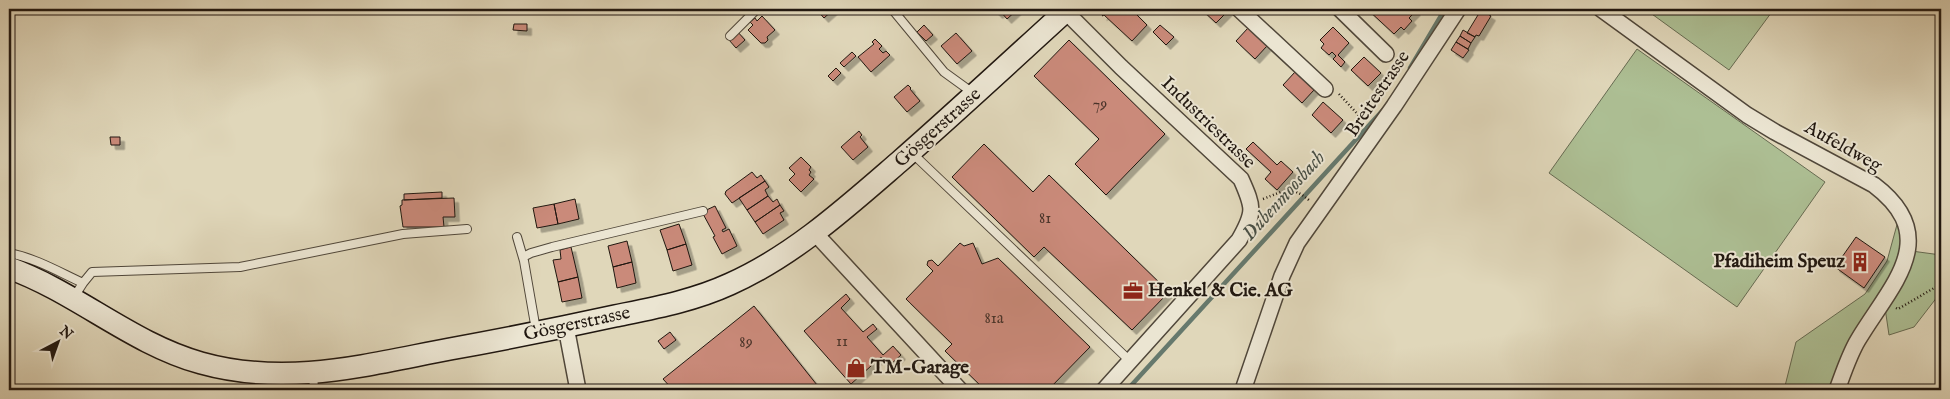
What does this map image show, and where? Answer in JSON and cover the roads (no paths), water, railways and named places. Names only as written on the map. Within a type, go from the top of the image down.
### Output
[{"type":"main road","name":"Gösgerstrasse","points":[[9,268],[78,291],[148,342],[177,355],[229,370],[314,382],[694,299],[760,270],[814,232],[867,190],[975,95],[1067,10]]},
{"type":"street","points":[[1239,9],[1325,89]]},
{"type":"street","points":[[1340,9],[1386,54]]},
{"type":"street","name":"Breitestrasse","points":[[1243,390],[1282,276],[1297,244],[1394,106],[1458,9]]},
{"type":"street","name":"Aufeldweg","points":[[1600,9],[1747,115],[1874,185],[1888,196],[1900,212],[1907,229],[1906,261],[1857,342],[1837,390]]},
{"type":"street","name":"Industriestrasse","points":[[1067,10],[1121,67],[1241,179],[1251,203],[1250,221],[1239,240],[1130,361]]},
{"type":"street","points":[[814,232],[960,390]]},
{"type":"street","points":[[566,327],[578,390]]},
{"type":"street","points":[[1104,390],[1130,361]]},
{"type":"lane","points":[[730,36],[757,9]]},
{"type":"lane","points":[[892,9],[944,72],[975,95]]},
{"type":"lane","points":[[910,152],[1130,361]]},
{"type":"lane","points":[[523,257],[552,247],[703,211]]},
{"type":"lane","points":[[9,253],[36,261],[78,291],[92,272],[240,267],[403,234],[467,229]]},
{"type":"lane","points":[[517,237],[523,257],[537,333]]},
{"type":"waterway","name":"Dubenmoosbach","points":[[1410,68],[1445,9]]},
{"type":"waterway","name":"Dubenmoosbach","points":[[1127,390],[1383,110]]},
{"type":"place","name":"Pfadiheim Speuz","points":[[1860,262]]},
{"type":"place","name":"Henkel & Cie. AG","points":[[1133,291]]},
{"type":"place","name":"TM-Garage","points":[[856,368]]}]
